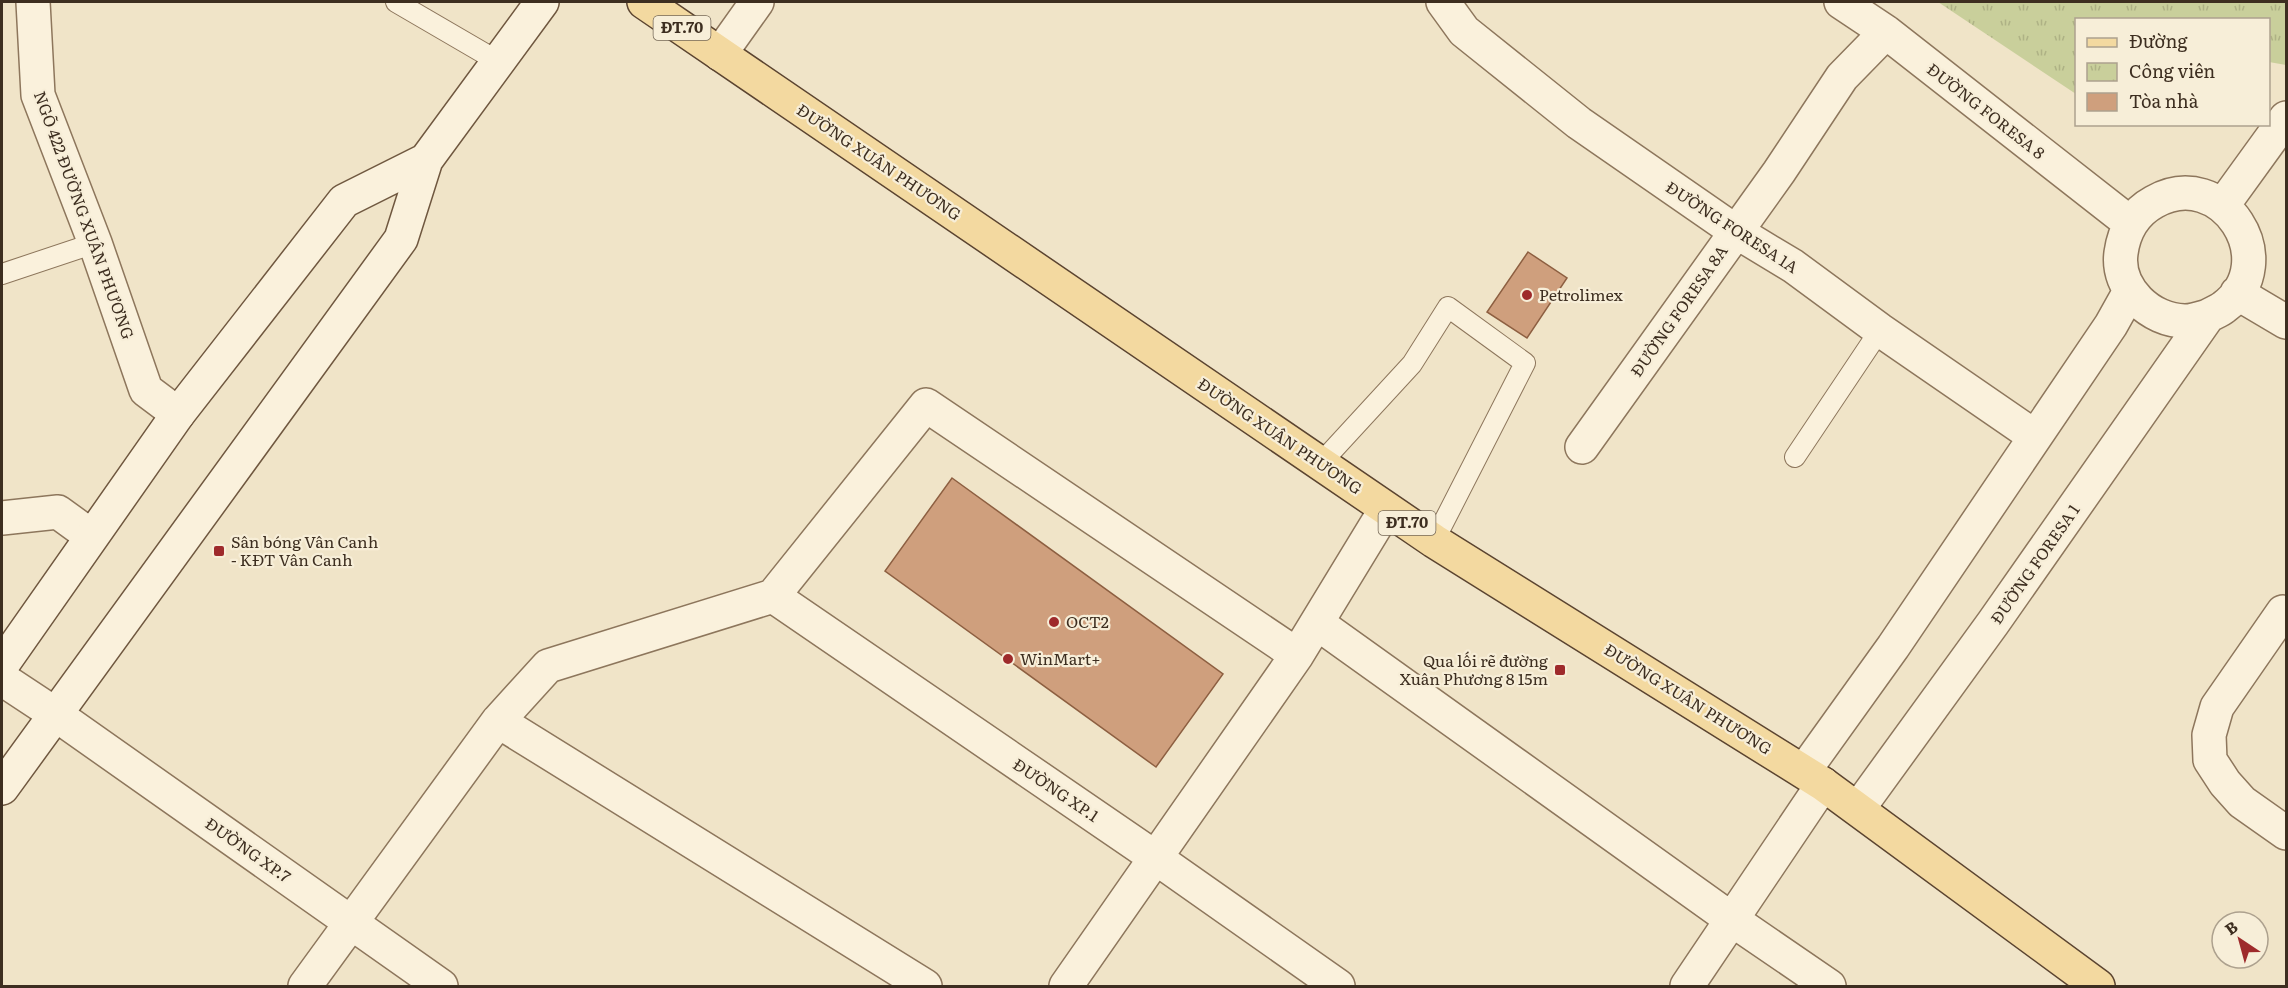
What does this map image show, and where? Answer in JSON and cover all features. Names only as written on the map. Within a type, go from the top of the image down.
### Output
[{"type":"main road","name":"ĐƯỜNG XUÂN PHƯƠNG","points":[[644,2],[1434,542],[1814,777],[2098,987]]},
{"type":"street","name":"NGÕ 422 ĐƯỜNG XUÂN PHƯƠNG","points":[[33,2],[38,95],[95,243],[146,390],[177,414]]},
{"type":"street","points":[[2,788],[401,239],[426,160],[542,2]]},
{"type":"street","points":[[720,54],[757,2]]},
{"type":"street","name":"ĐƯỜNG FORESA 1A","points":[[1443,2],[1464,31],[1579,123],[1735,231],[1793,266],[1880,330],[2034,436]]},
{"type":"street","name":"ĐƯỜNG FORESA 8","points":[[1841,2],[1886,32],[2130,224]]},
{"type":"street","name":"ĐƯỜNG FORESA 8A","points":[[1582,447],[1779,172],[1842,77],[1886,32]]},
{"type":"street","points":[[2223,205],[2286,118]]},
{"type":"street","points":[[2,665],[177,414],[344,201],[426,160]]},
{"type":"street","points":[[2183,192],[2204,196],[2223,205],[2237,219],[2246,237],[2248,256],[2246,275],[2237,293],[2224,307],[2208,316],[2186,321],[2164,317],[2145,307],[2130,291],[2123,275],[2120,257],[2123,240],[2130,224],[2144,208],[2162,197],[2183,192]]},
{"type":"street","points":[[1687,987],[1731,919],[1893,647],[2111,325],[2130,291]]},
{"type":"street","points":[[2237,293],[2286,322]]},
{"type":"street","name":"ĐƯỜNG FORESA 1","points":[[1858,809],[1993,623],[2208,316]]},
{"type":"street","points":[[305,987],[498,721],[548,666],[773,596],[926,405],[1297,655]]},
{"type":"street","points":[[1066,987],[1297,655],[1386,509]]},
{"type":"street","points":[[2,518],[58,512],[91,536]]},
{"type":"street","name":"ĐƯỜNG XP.1","points":[[773,596],[1156,858],[1338,987]]},
{"type":"street","points":[[2285,611],[2217,706],[2209,735],[2210,760],[2225,783],[2242,802],[2286,833]]},
{"type":"street","points":[[1317,623],[1829,987]]},
{"type":"street","name":"ĐƯỜNG XP.7","points":[[2,680],[55,714],[441,987]]},
{"type":"street","points":[[498,721],[925,987]]},
{"type":"lane","points":[[396,2],[499,62]]},
{"type":"lane","points":[[2,274],[95,243]]},
{"type":"lane","points":[[1320,464],[1412,364],[1448,307],[1526,363],[1434,542]]},
{"type":"lane","points":[[1795,457],[1880,330]]},
{"type":"green space","points":[[1938,2],[2286,2],[2286,65],[2270,62],[2270,18],[2075,18],[2075,93]]},
{"type":"building","name":"Petrolimex","points":[[1528,252],[1567,278],[1527,338],[1487,312]]},
{"type":"building","name":"OCT2","points":[[952,478],[1223,674],[1156,767],[885,571]]},
{"type":"place","name":"Petrolimex","points":[[1527,295]]},
{"type":"place","name":"Sân bóng Vân Canh - KĐT Vân Canh","points":[[219,551]]},
{"type":"place","name":"OCT2","points":[[1054,622]]},
{"type":"place","name":"WinMart+","points":[[1008,659]]},
{"type":"place","name":"Qua lối rẽ đường Xuân Phương 8 15m","points":[[1560,670]]}]
